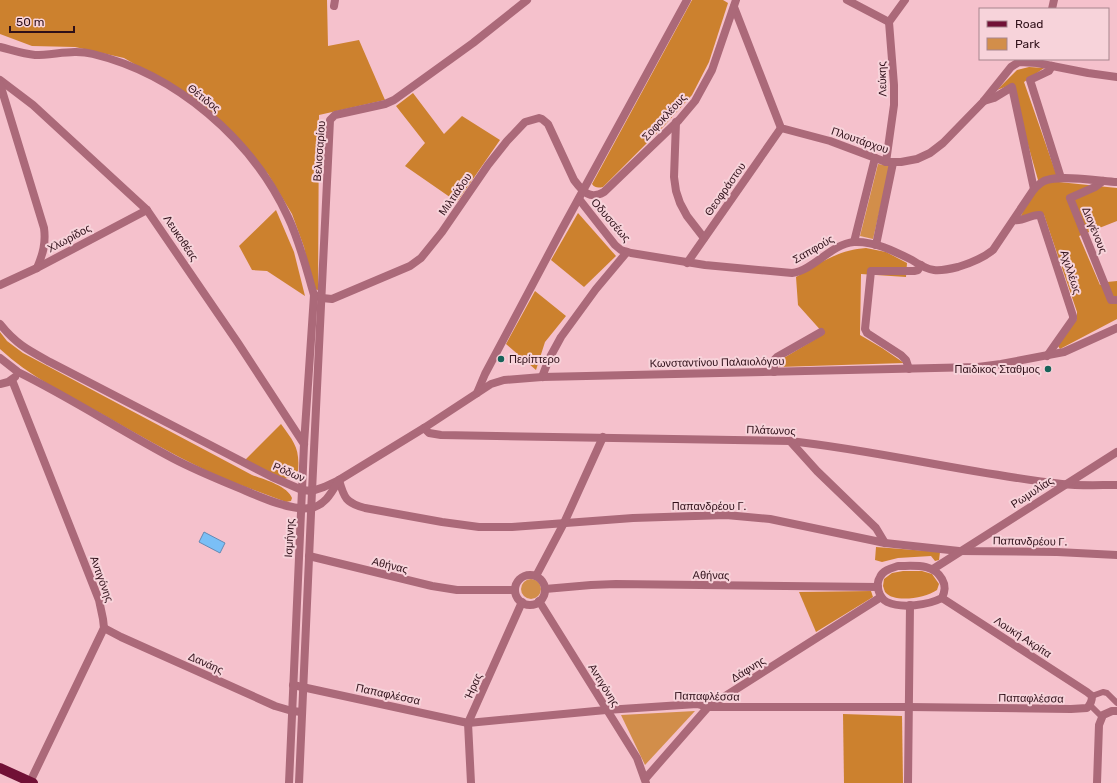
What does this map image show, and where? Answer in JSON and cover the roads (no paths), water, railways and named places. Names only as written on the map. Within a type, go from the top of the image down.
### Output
[{"type":"main road","points":[[0,768],[31,783]]},
{"type":"street","name":"Βελισσαρίου","points":[[322,298],[330,120],[332,117],[335,115],[385,104],[394,100],[473,43],[527,0]]},
{"type":"street","points":[[477,393],[485,374],[687,0]]},
{"type":"street","points":[[847,0],[889,22],[905,0]]},
{"type":"street","points":[[735,4],[781,128]]},
{"type":"street","name":"Σοφοκλέους","points":[[584,191],[593,196],[604,192],[676,122],[695,101],[709,76],[735,4]]},
{"type":"street","name":"Λεύκης","points":[[876,245],[890,162],[894,105],[894,85],[889,22]]},
{"type":"street","name":"Θέτιδος","points":[[0,47],[35,55],[82,52],[126,63],[147,73],[177,91],[208,114],[234,138],[269,182],[288,216],[296,235],[303,253],[314,295]]},
{"type":"street","name":"Πλουτάρχου","points":[[781,128],[830,142],[875,158],[890,162],[901,162],[917,159],[930,153],[943,143],[983,102],[1011,67],[1019,62],[1038,61],[1052,66],[1117,77]]},
{"type":"street","points":[[1052,66],[1049,71],[1030,80],[1061,178]]},
{"type":"street","name":"Λευκοθέας","points":[[0,80],[33,105],[147,210],[234,337],[304,444]]},
{"type":"street","points":[[0,84],[44,228],[45,244],[43,254],[37,268]]},
{"type":"street","points":[[983,102],[994,98],[1012,87],[1034,189]]},
{"type":"street","name":"Μιλτιάδου","points":[[314,295],[322,298],[332,298],[345,294],[410,266],[421,258],[442,232],[488,165],[512,135],[525,122],[539,118],[548,124],[574,180],[584,191]]},
{"type":"street","points":[[676,122],[674,177],[676,191],[687,216],[704,238]]},
{"type":"street","name":"Θεοφράστου","points":[[687,263],[781,128]]},
{"type":"street","points":[[854,242],[875,158]]},
{"type":"street","name":"Σαπφούς","points":[[627,252],[705,266],[794,273],[837,248],[854,242],[876,245],[891,250],[932,270],[940,270],[969,264],[993,250],[1034,189],[1042,182],[1049,179],[1061,178],[1117,182]]},
{"type":"street","name":"Διογένους","points":[[1102,181],[1095,187],[1070,198],[1112,300],[1117,300]]},
{"type":"street","name":"Οδυσσέως","points":[[579,200],[614,245],[627,252]]},
{"type":"street","name":"Χλωρίδος","points":[[0,285],[37,268],[147,210]]},
{"type":"street","name":"Αχιλλέως","points":[[1014,220],[1019,221],[1040,215],[1073,316],[1073,319],[1047,356]]},
{"type":"street","points":[[542,377],[549,358],[561,337],[596,289],[627,252]]},
{"type":"street","points":[[909,369],[906,360],[867,333],[865,329],[871,271],[914,271],[918,270],[921,265]]},
{"type":"street","name":"Ισμήνης","points":[[289,783],[304,444],[314,295]]},
{"type":"street","name":"Ισμήνης","points":[[299,783],[322,298]]},
{"type":"street","name":"Ρόδων","points":[[0,324],[10,337],[21,346],[272,477],[302,490],[312,491],[339,480]]},
{"type":"street","name":"Κωνσταντίνου Παλαιολόγου","points":[[339,480],[424,428],[491,384],[504,380],[542,377],[978,367],[1047,356],[1077,347],[1117,328]]},
{"type":"street","points":[[774,372],[774,360],[777,357],[821,332]]},
{"type":"street","points":[[0,358],[18,372],[175,459],[272,501],[301,509],[312,508],[330,496],[339,480]]},
{"type":"street","points":[[0,384],[12,380],[18,372]]},
{"type":"street","name":"Αντιγόνης","points":[[12,380],[99,600],[104,628]]},
{"type":"street","name":"Πλάτωνος","points":[[424,428],[429,433],[441,435],[790,441],[818,444],[963,470],[1064,484],[1117,485]]},
{"type":"street","points":[[536,576],[564,523],[603,437]]},
{"type":"street","points":[[790,441],[817,471],[876,528],[885,543]]},
{"type":"street","name":"Ρωμυλίας","points":[[933,569],[1064,484],[1117,452]]},
{"type":"street","name":"Παπανδρέου Γ.","points":[[339,480],[346,500],[353,505],[442,522],[479,527],[512,527],[641,518],[733,515],[770,519],[885,543],[959,551],[1057,552],[1117,555]]},
{"type":"street","name":"Αθήνας","points":[[309,556],[432,586],[457,590],[515,590]]},
{"type":"street","points":[[898,566],[922,566],[933,569],[940,575],[944,583],[945,591],[942,598],[924,604],[910,605],[887,602],[881,597],[878,587],[880,577],[887,570],[898,566]]},
{"type":"street","points":[[531,575],[536,576],[542,581],[545,589],[542,598],[531,604],[522,602],[515,590],[518,580],[522,577],[531,575]]},
{"type":"street","name":"Αθήνας","points":[[545,589],[616,584],[878,587]]},
{"type":"street","name":"Δάφνης","points":[[645,781],[708,707],[881,597]]},
{"type":"street","name":"Λουκή Ακρίτα","points":[[942,598],[1092,696]]},
{"type":"street","name":"Αντιγόνης","points":[[539,601],[637,758],[645,781]]},
{"type":"street","name":"Ήρας","points":[[471,783],[468,723],[522,602]]},
{"type":"street","points":[[908,783],[910,605]]},
{"type":"street","points":[[31,783],[104,628]]},
{"type":"street","name":"Δανάης","points":[[104,628],[275,706],[302,712]]},
{"type":"street","name":"Παπαφλέσσα","points":[[293,685],[468,723],[606,710],[697,704],[708,707],[1081,709],[1087,708],[1090,705]]},
{"type":"street","points":[[1102,717],[1090,705],[1092,696],[1103,692],[1116,698]]},
{"type":"street","points":[[1097,783],[1099,725],[1102,717],[1107,713],[1117,711]]},
{"type":"water","points":[[204,532],[225,543],[220,553],[199,542]]},
{"type":"place","name":"Περίπτερο","points":[[501,359]]},
{"type":"place","name":"Παιδικος Σταθμος","points":[[1048,369]]}]
